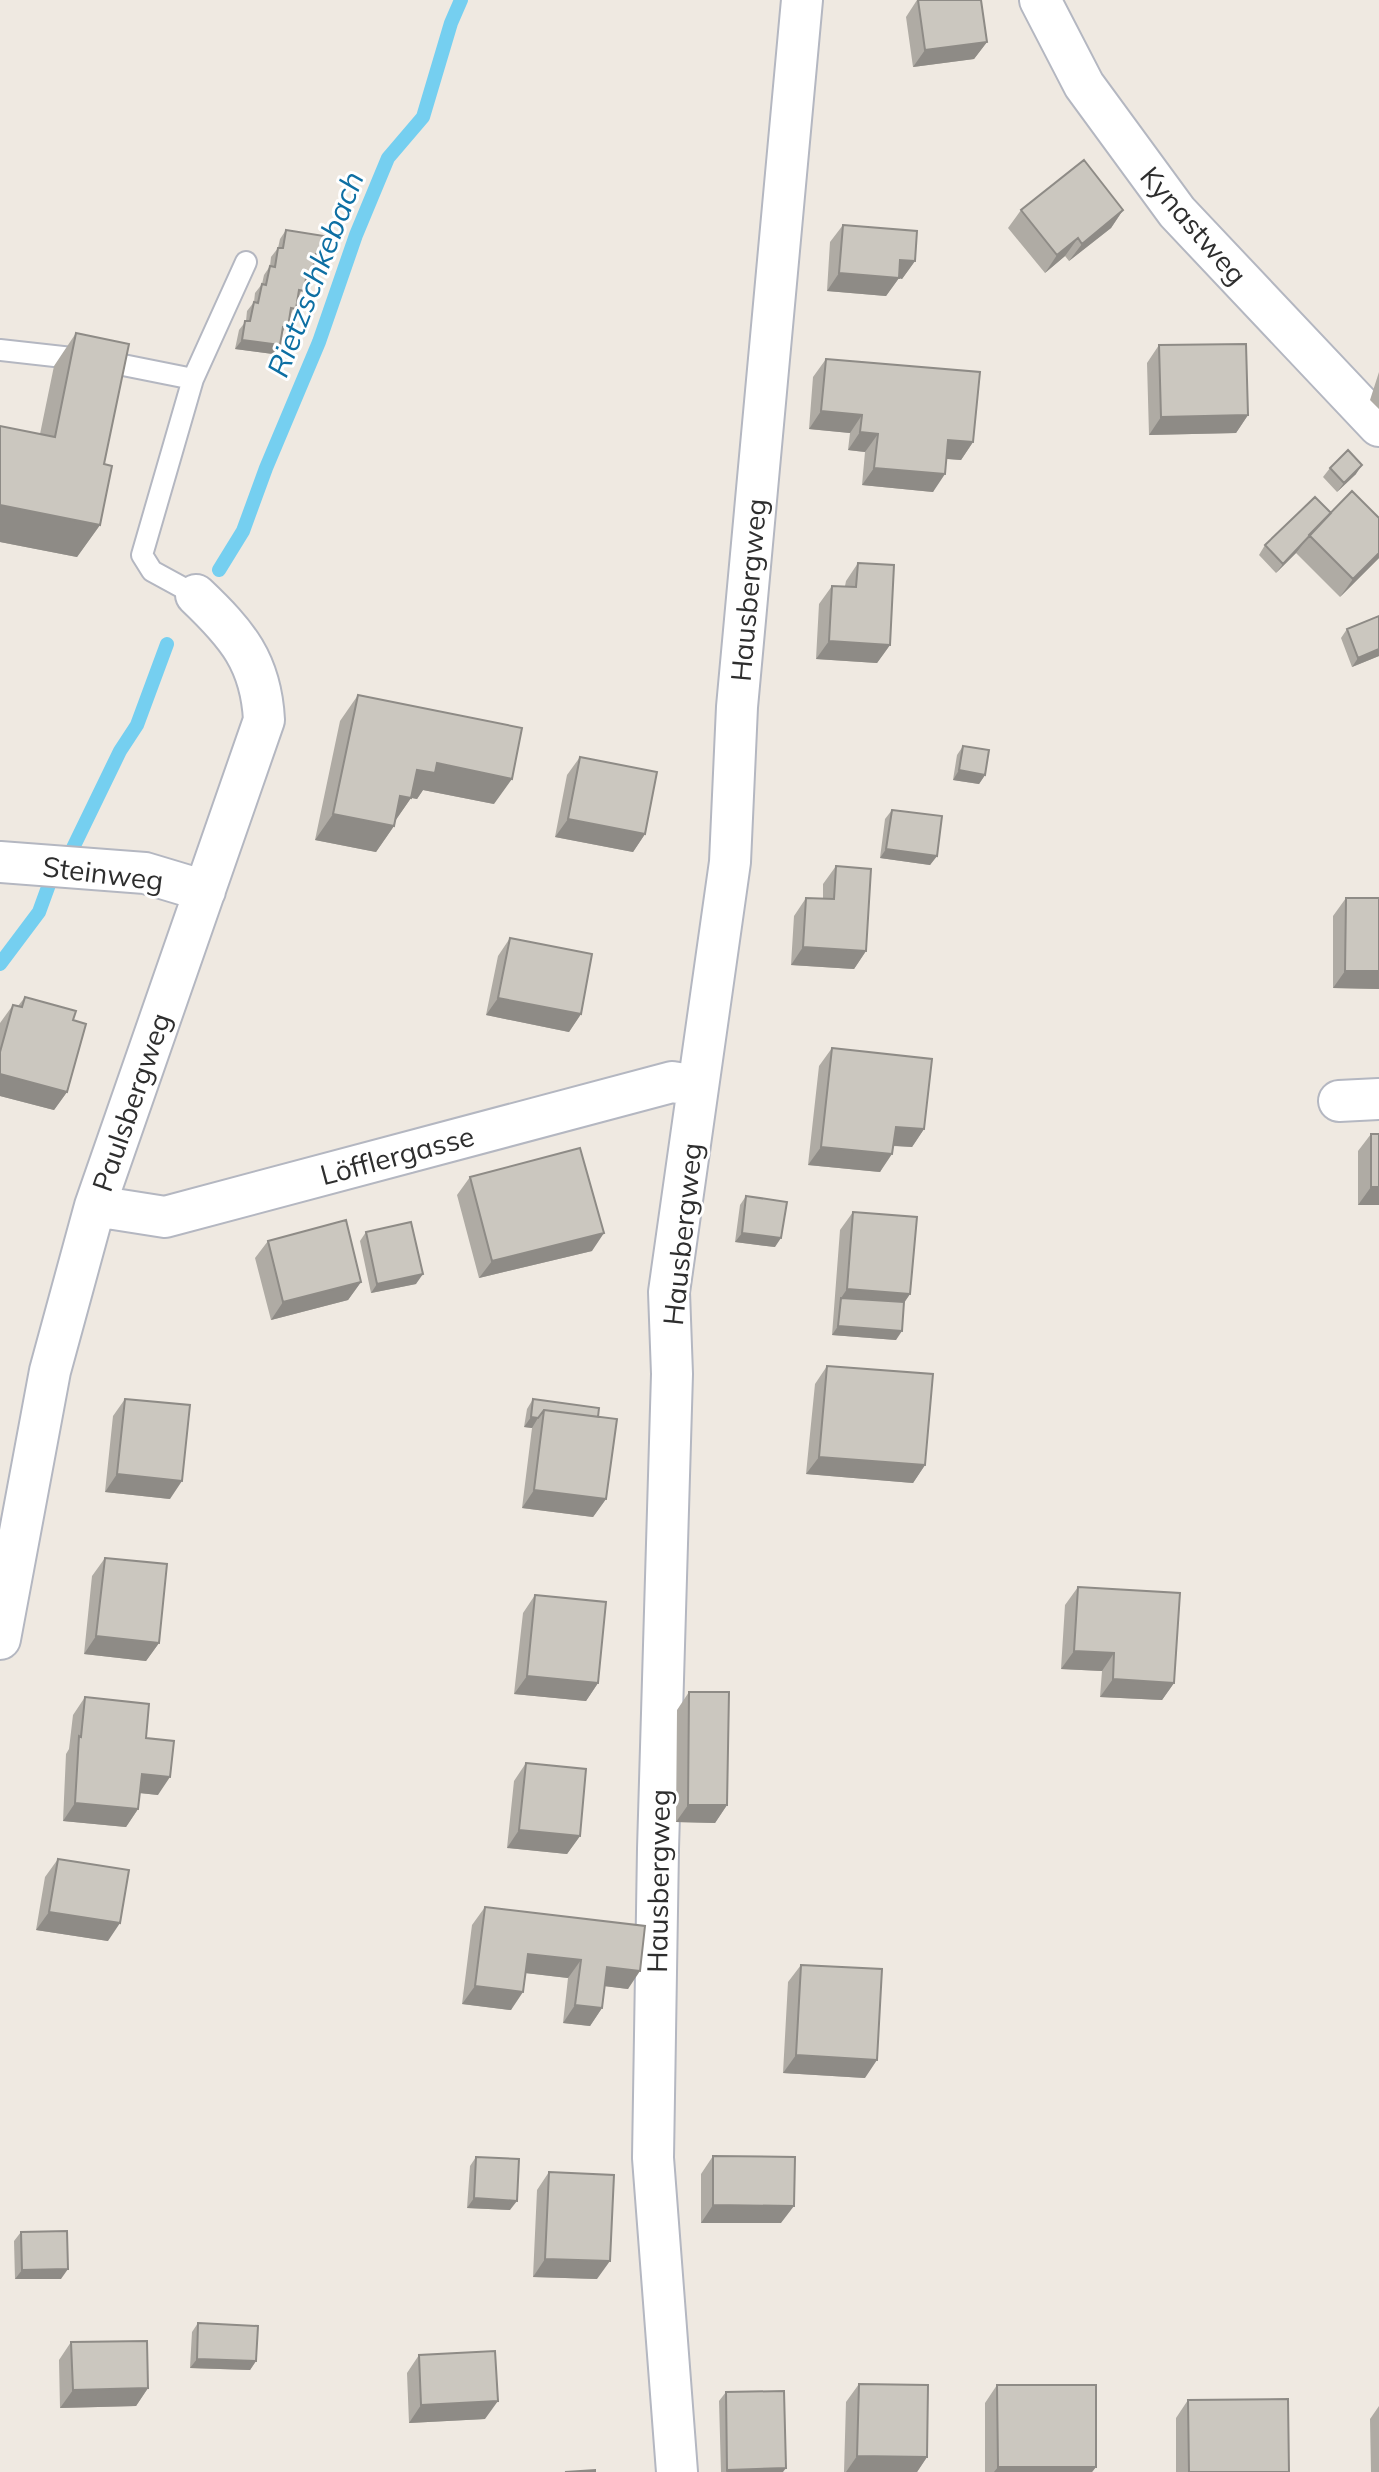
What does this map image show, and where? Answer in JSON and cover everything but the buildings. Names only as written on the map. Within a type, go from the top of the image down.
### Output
[{"type":"street","name":"Hausbergweg","points":[[677,2472],[653,2158],[658,1849],[672,1374],[669,1292],[730,862],[737,707],[802,0]]},
{"type":"street","name":"Kynastweg","points":[[1040,0],[1084,85],[1177,212],[1379,426]]},
{"type":"street","name":"Paulsbergweg","points":[[0,1639],[50,1371],[95,1206],[264,720],[259,680],[248,658],[230,628],[196,595]]},
{"type":"street","name":"Steinweg","points":[[0,862],[145,873],[205,891]]},
{"type":"street","name":"Löfflergasse","points":[[95,1206],[165,1217],[672,1082],[698,1086]]},
{"type":"street","points":[[1339,1101],[1379,1099]]},
{"type":"lane","points":[[196,595],[152,571],[142,555],[193,379],[246,262]]},
{"type":"lane","points":[[0,350],[108,362],[193,379]]},
{"type":"waterway","name":"Rietzschkebach","points":[[219,570],[243,531],[388,158],[423,117],[451,23],[461,0]]},
{"type":"waterway","name":"Rietzschkebach","points":[[71,852],[120,751],[137,725],[167,644]]},
{"type":"waterway","name":"Rietzschkebach","points":[[0,964],[39,912],[51,879]]}]
